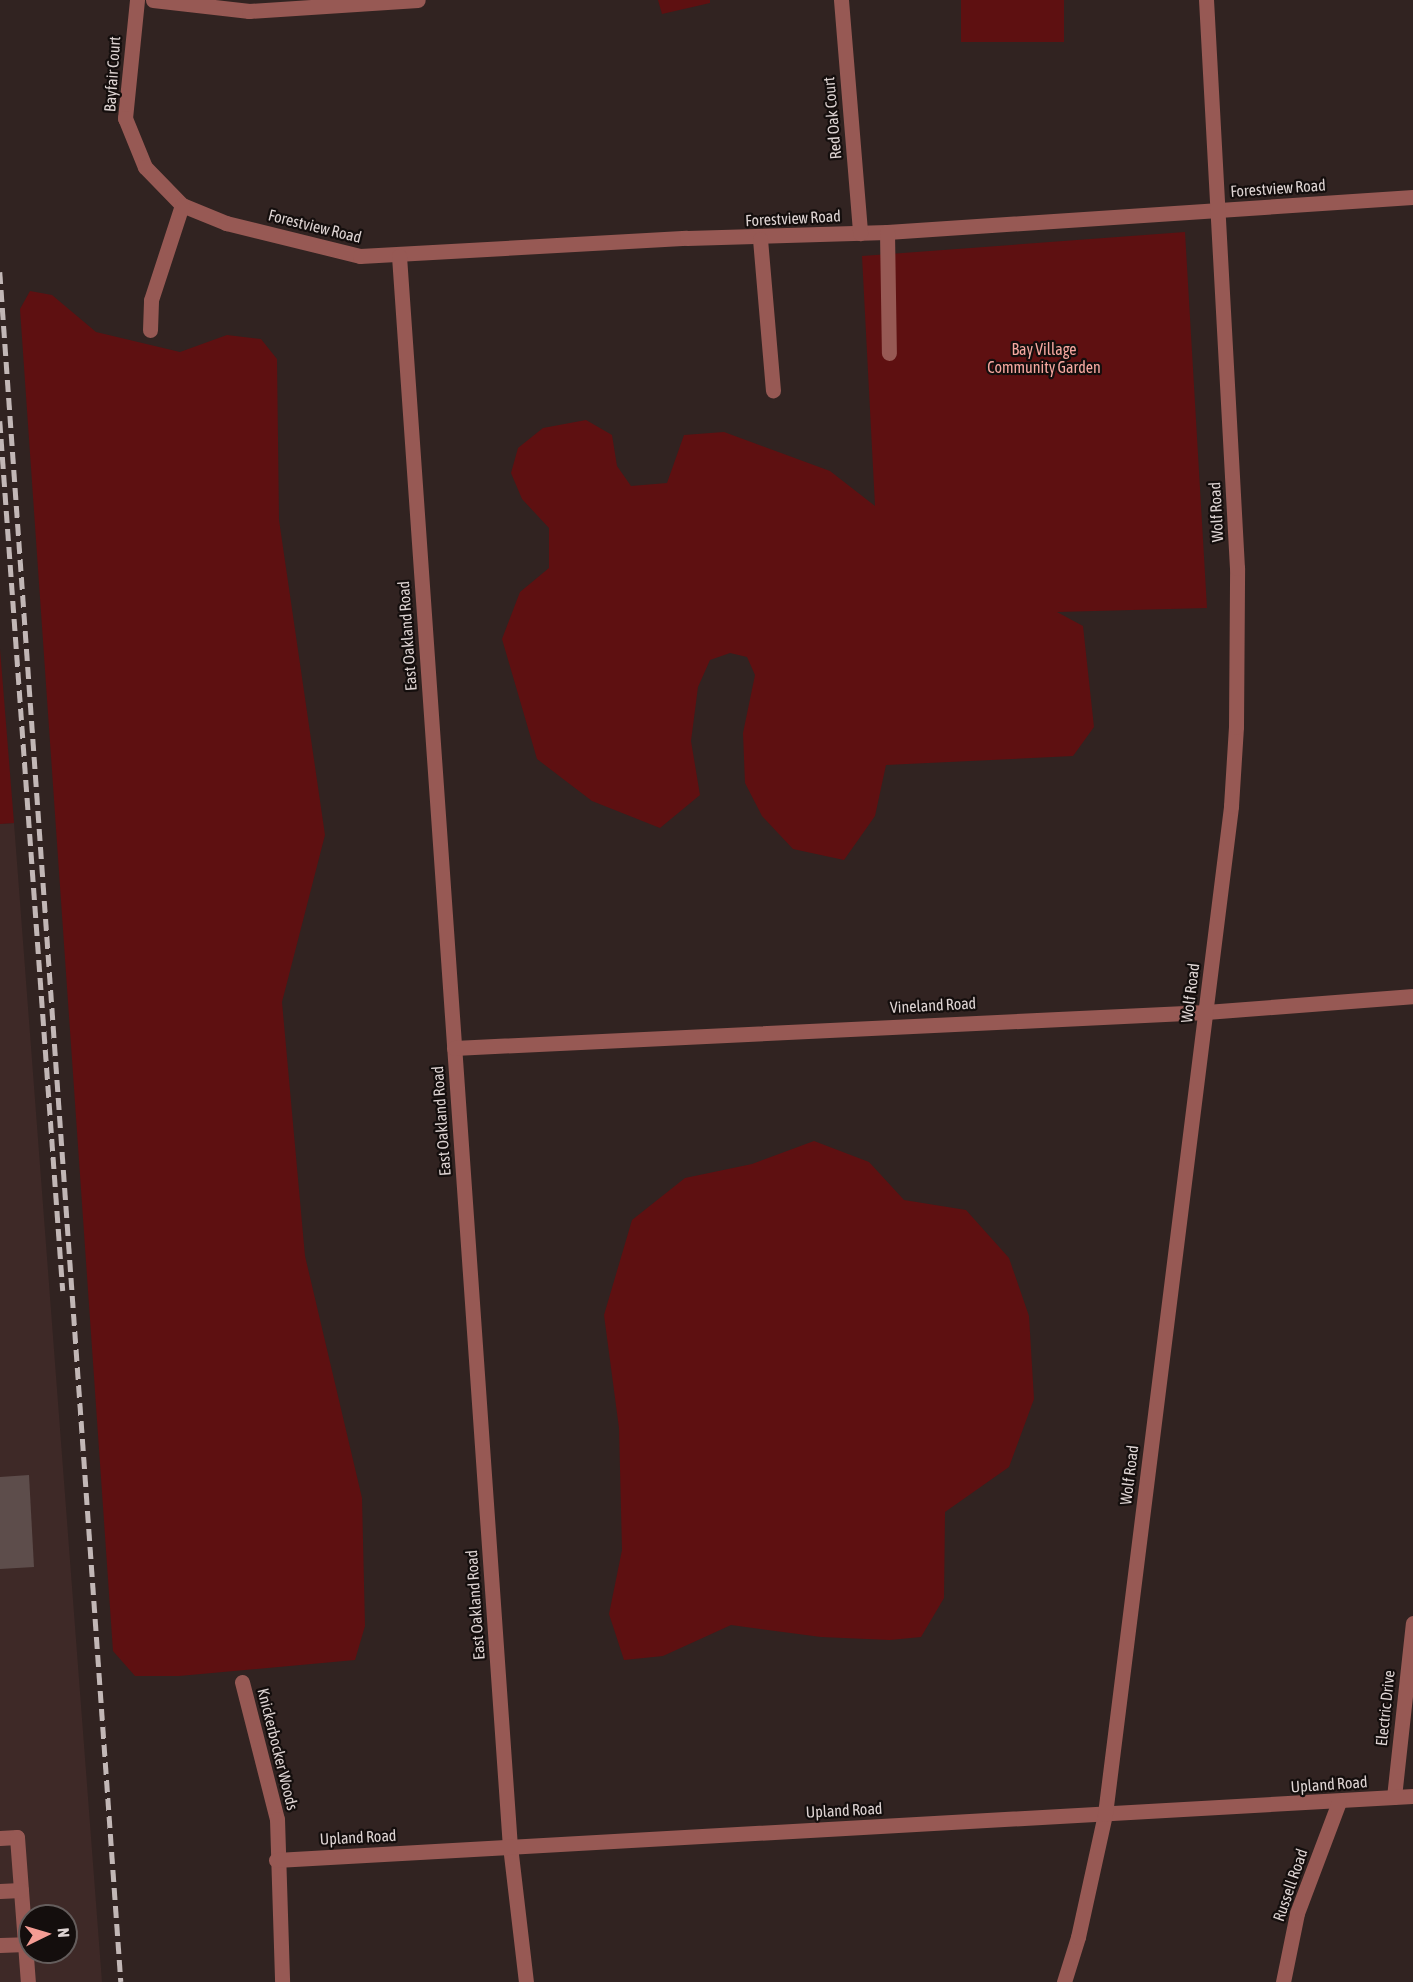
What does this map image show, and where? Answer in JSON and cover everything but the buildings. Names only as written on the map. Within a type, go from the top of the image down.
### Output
[{"type":"street","name":"Bayfair Court","points":[[137,0],[127,67],[125,118],[145,167],[182,205]]},
{"type":"street","points":[[153,0],[249,11],[418,0]]},
{"type":"street","name":"Red Oak Court","points":[[841,0],[860,233]]},
{"type":"street","name":"Wolf Road","points":[[1064,1982],[1078,1937],[1105,1814],[1231,806],[1238,660],[1237,568],[1206,0]]},
{"type":"street","name":"Forestview Road","points":[[182,205],[226,223],[360,256],[399,256],[687,238],[760,239],[888,232],[1413,197]]},
{"type":"street","points":[[150,330],[150,300],[182,205]]},
{"type":"street","points":[[888,232],[889,353]]},
{"type":"street","points":[[760,239],[772,390]]},
{"type":"street","name":"East Oakland Road","points":[[399,256],[510,1846],[526,1982]]},
{"type":"street","name":"Vineland Road","points":[[454,1048],[1206,1012],[1413,996]]},
{"type":"street","name":"Electric Drive","points":[[1394,1797],[1413,1623]]},
{"type":"street","name":"Knickerbocker Woods","points":[[242,1682],[277,1819],[276,1860],[282,1982]]},
{"type":"street","name":"Upland Road","points":[[276,1860],[1339,1802],[1413,1796]]},
{"type":"street","name":"Russell Road","points":[[1283,1982],[1297,1912],[1339,1802]]},
{"type":"street","points":[[0,1838],[17,1837],[22,1904]]},
{"type":"street","points":[[0,1891],[21,1890]]},
{"type":"street","points":[[0,1945],[18,1944]]},
{"type":"street","points":[[27,1964],[28,1982]]},
{"type":"shaded area","points":[[14,823],[102,1982],[0,1982],[0,824]]},
{"type":"green space","points":[[658,0],[710,0],[710,3],[662,14]]},
{"type":"green space","points":[[961,0],[1064,0],[1064,42],[961,42]]},
{"type":"green space","name":"Bay Village Community Garden","points":[[1185,232],[1207,608],[1057,612],[1083,626],[1094,727],[1073,756],[886,765],[875,816],[844,860],[793,849],[762,816],[745,783],[743,733],[755,675],[747,657],[730,653],[710,660],[698,687],[691,741],[700,795],[660,828],[592,801],[537,759],[502,639],[520,592],[549,568],[549,528],[522,499],[511,473],[518,448],[543,428],[586,420],[612,435],[617,466],[631,486],[667,483],[684,435],[724,432],[830,471],[875,506],[862,256]]},
{"type":"green space","points":[[30,291],[52,295],[96,332],[180,352],[227,335],[261,339],[277,359],[279,520],[325,835],[282,1002],[305,1256],[362,1498],[365,1626],[355,1660],[179,1676],[135,1676],[113,1651],[20,309]]},
{"type":"green space","points":[[0,649],[14,823],[0,824]]},
{"type":"green space","points":[[814,1141],[869,1162],[904,1200],[966,1210],[1009,1258],[1029,1316],[1034,1399],[1009,1467],[945,1512],[944,1598],[921,1637],[890,1640],[821,1637],[731,1625],[663,1656],[624,1660],[609,1614],[622,1550],[619,1428],[604,1315],[632,1220],[685,1178],[752,1164]]},
{"type":"railway","points":[[0,272],[121,1982]]},
{"type":"railway","points":[[0,421],[63,1291]]}]
